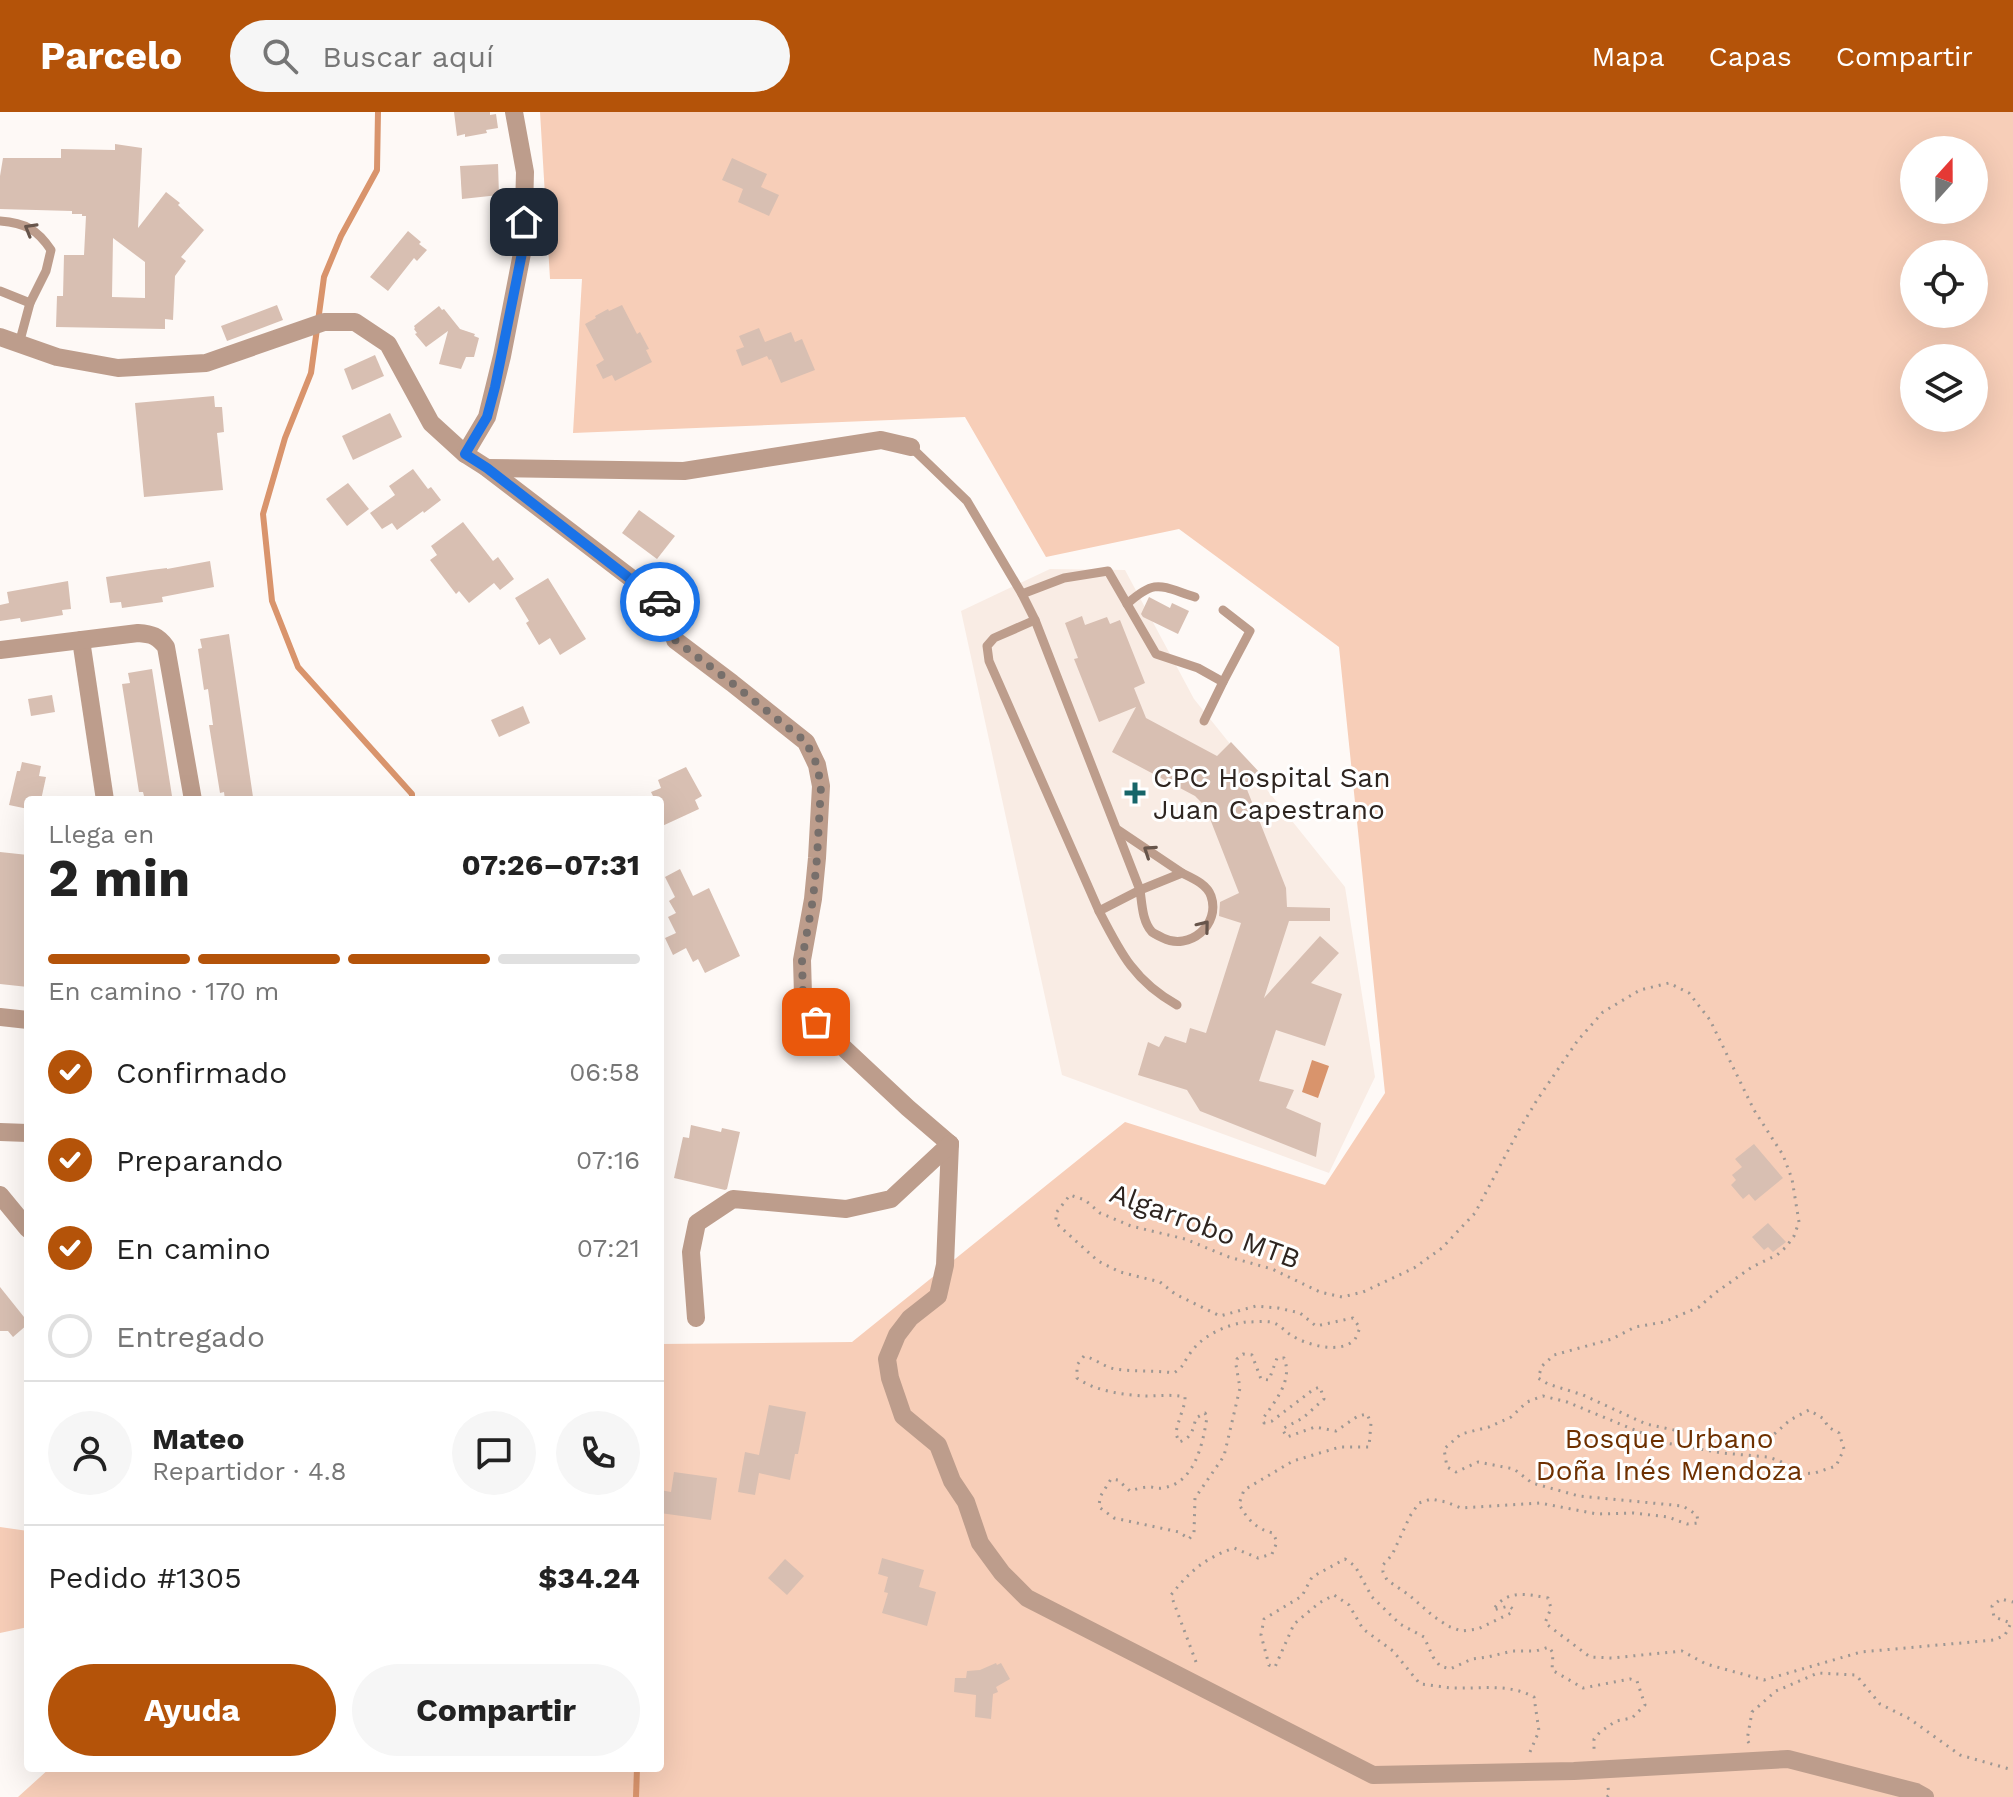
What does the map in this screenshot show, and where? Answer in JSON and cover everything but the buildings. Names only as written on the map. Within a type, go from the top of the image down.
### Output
[{"type":"street","points":[[465,454],[487,417],[523,248],[525,172],[514,112]]},
{"type":"street","points":[[0,337],[57,357],[118,368],[206,363],[324,322],[355,322],[388,344],[431,423],[465,454],[650,593],[669,610],[675,640],[806,742],[817,765],[821,786],[813,899],[802,960],[803,995],[816,1022],[950,1144]]},
{"type":"street","points":[[487,468],[684,471],[881,440],[911,447]]},
{"type":"street","points":[[0,650],[138,633],[160,638],[166,647],[192,796]]},
{"type":"street","points":[[81,640],[104,796]]},
{"type":"street","points":[[0,1017],[24,1020]]},
{"type":"street","points":[[0,1132],[24,1133]]},
{"type":"street","points":[[696,1318],[691,1252],[697,1223],[733,1199],[846,1209],[891,1199],[950,1144]]},
{"type":"street","points":[[950,1144],[945,1265],[938,1296],[910,1318],[897,1335],[887,1359],[890,1378],[903,1416],[938,1445],[952,1481],[966,1502],[980,1543],[1002,1573],[1027,1598],[1373,1775],[1599,1769],[1788,1759],[1916,1792],[1925,1797]]},
{"type":"street","points":[[0,1195],[24,1224]]},
{"type":"lane","points":[[0,221],[18,222],[40,234],[51,250],[46,271],[30,303],[19,344]]},
{"type":"lane","points":[[0,291],[30,303]]},
{"type":"lane","points":[[911,447],[967,501],[1035,620],[1116,829],[1140,890],[1143,912],[1152,933],[1173,943],[1192,939],[1206,927],[1213,913],[1210,894],[1197,880],[1116,829]]},
{"type":"lane","points":[[1022,594],[1064,578],[1108,571],[1156,654],[1198,668],[1223,682]]},
{"type":"lane","points":[[1127,604],[1142,590],[1159,585],[1195,597]]},
{"type":"lane","points":[[1204,721],[1250,631],[1223,610]]},
{"type":"lane","points":[[1035,620],[994,638],[987,646],[989,661],[1119,951],[1156,993],[1177,1005]]},
{"type":"lane","points":[[1099,911],[1182,873]]},
{"type":"path","name":"Algarrobo MTB","points":[[1197,1665],[1171,1595],[1187,1575],[1213,1556],[1234,1548],[1258,1558],[1272,1554],[1277,1542],[1273,1533],[1263,1531],[1245,1516],[1239,1504],[1244,1490],[1293,1461],[1340,1447],[1369,1447],[1371,1423],[1367,1414],[1358,1416],[1336,1431],[1315,1427],[1287,1437],[1282,1429],[1303,1418],[1324,1399],[1320,1387],[1272,1421],[1264,1423],[1264,1417],[1280,1395],[1287,1375],[1287,1364],[1284,1358],[1277,1358],[1269,1380],[1261,1379],[1252,1355],[1243,1354],[1237,1359],[1240,1388],[1224,1456],[1195,1498],[1194,1533],[1189,1539],[1179,1532],[1114,1518],[1099,1507],[1100,1497],[1111,1479],[1118,1480],[1130,1491],[1174,1484],[1189,1472],[1203,1444],[1205,1413],[1196,1418],[1192,1434],[1179,1442],[1176,1434],[1185,1397],[1173,1394],[1128,1395],[1088,1386],[1077,1378],[1077,1365],[1084,1356],[1117,1369],[1174,1373],[1184,1366],[1189,1354],[1202,1340],[1219,1329],[1244,1322],[1269,1322],[1309,1343],[1329,1348],[1347,1345],[1354,1340],[1360,1328],[1353,1318],[1316,1326],[1300,1313],[1256,1306],[1220,1316],[1175,1294],[1160,1282],[1120,1272],[1098,1261],[1056,1223],[1056,1213],[1070,1195],[1085,1200],[1100,1213],[1131,1226],[1185,1239],[1229,1257],[1272,1269],[1320,1292],[1342,1297],[1363,1292],[1414,1268],[1442,1248],[1475,1213],[1537,1100],[1578,1040],[1603,1012],[1640,990],[1669,983],[1689,993],[1710,1020],[1754,1110],[1783,1155],[1792,1179],[1799,1222],[1794,1236],[1777,1255],[1752,1267],[1699,1307],[1664,1322],[1635,1327],[1612,1339],[1554,1355],[1542,1366],[1538,1378],[1646,1424],[1707,1437],[1771,1437],[1790,1420],[1809,1410],[1839,1433],[1844,1449],[1836,1466],[1815,1473],[1799,1474],[1768,1457],[1666,1443],[1567,1402],[1543,1396],[1527,1402],[1511,1417],[1461,1434],[1444,1449],[1447,1467],[1456,1472],[1478,1462],[1514,1469],[1532,1483],[1579,1496],[1683,1506],[1697,1515],[1698,1523],[1687,1524],[1668,1517],[1634,1513],[1597,1514],[1540,1503],[1461,1508],[1431,1499],[1419,1503],[1396,1548],[1383,1565],[1387,1580],[1433,1616],[1461,1631],[1478,1629],[1511,1613],[1513,1609],[1509,1606],[1493,1610],[1502,1599],[1513,1595],[1548,1598],[1551,1608],[1545,1623],[1590,1657],[1612,1658],[1682,1651],[1706,1664],[1764,1680],[1861,1652],[1994,1640],[2005,1635],[2011,1623],[1994,1617],[1992,1606],[2001,1599],[2013,1602]]},
{"type":"path","points":[[1523,1754],[1531,1752],[1539,1731],[1534,1697],[1522,1690],[1420,1684],[1393,1651],[1363,1629],[1349,1605],[1334,1595],[1294,1624],[1275,1667],[1269,1665],[1261,1635],[1264,1619],[1302,1596],[1312,1577],[1345,1559],[1355,1566],[1372,1597],[1400,1624],[1424,1637],[1440,1666],[1450,1669],[1472,1659],[1549,1647],[1553,1653],[1552,1670],[1583,1688],[1630,1679],[1637,1681],[1645,1705],[1632,1718],[1616,1721],[1594,1739],[1599,1769]]},
{"type":"path","points":[[1755,1750],[1747,1740],[1752,1712],[1776,1691],[1818,1673],[1856,1675],[1880,1704],[1910,1719],[1960,1755],[2013,1770]]},
{"type":"shaded area","name":"CPC Hospital San Juan Capestrano","points":[[1050,569],[1125,570],[1194,699],[1345,887],[1375,1077],[1329,1173],[1062,1075],[961,611]]},
{"type":"shaded area","points":[[1312,1060],[1329,1066],[1318,1098],[1302,1092]]},
{"type":"green space","name":"Bosque Urbano Doña Inés Mendoza","points":[[540,112],[2013,112],[2013,1797],[18,1797],[46,1772],[664,1772],[664,1344],[852,1342],[1125,1122],[1325,1185],[1385,1093],[1339,647],[1179,529],[1046,557],[965,417],[573,433],[582,279],[550,279]]},
{"type":"green space","points":[[0,1527],[24,1530],[24,1628],[0,1633]]},
{"type":"waterway","points":[[378,112],[377,170],[341,236],[324,277],[311,373],[285,438],[263,514],[272,601],[298,667],[412,796]]},
{"type":"waterway","points":[[636,1797],[637,1772]]},
{"type":"way so far","points":[[660,602],[669,610],[675,640],[806,742],[817,765],[821,786],[817,858],[802,960],[803,995],[816,1022]]},
{"type":"place","name":"CPC Hospital San Juan Capestrano","points":[[1135,793]]},
{"type":"route","points":[[524,222],[523,248],[495,387],[487,417],[465,454],[660,602]]}]
